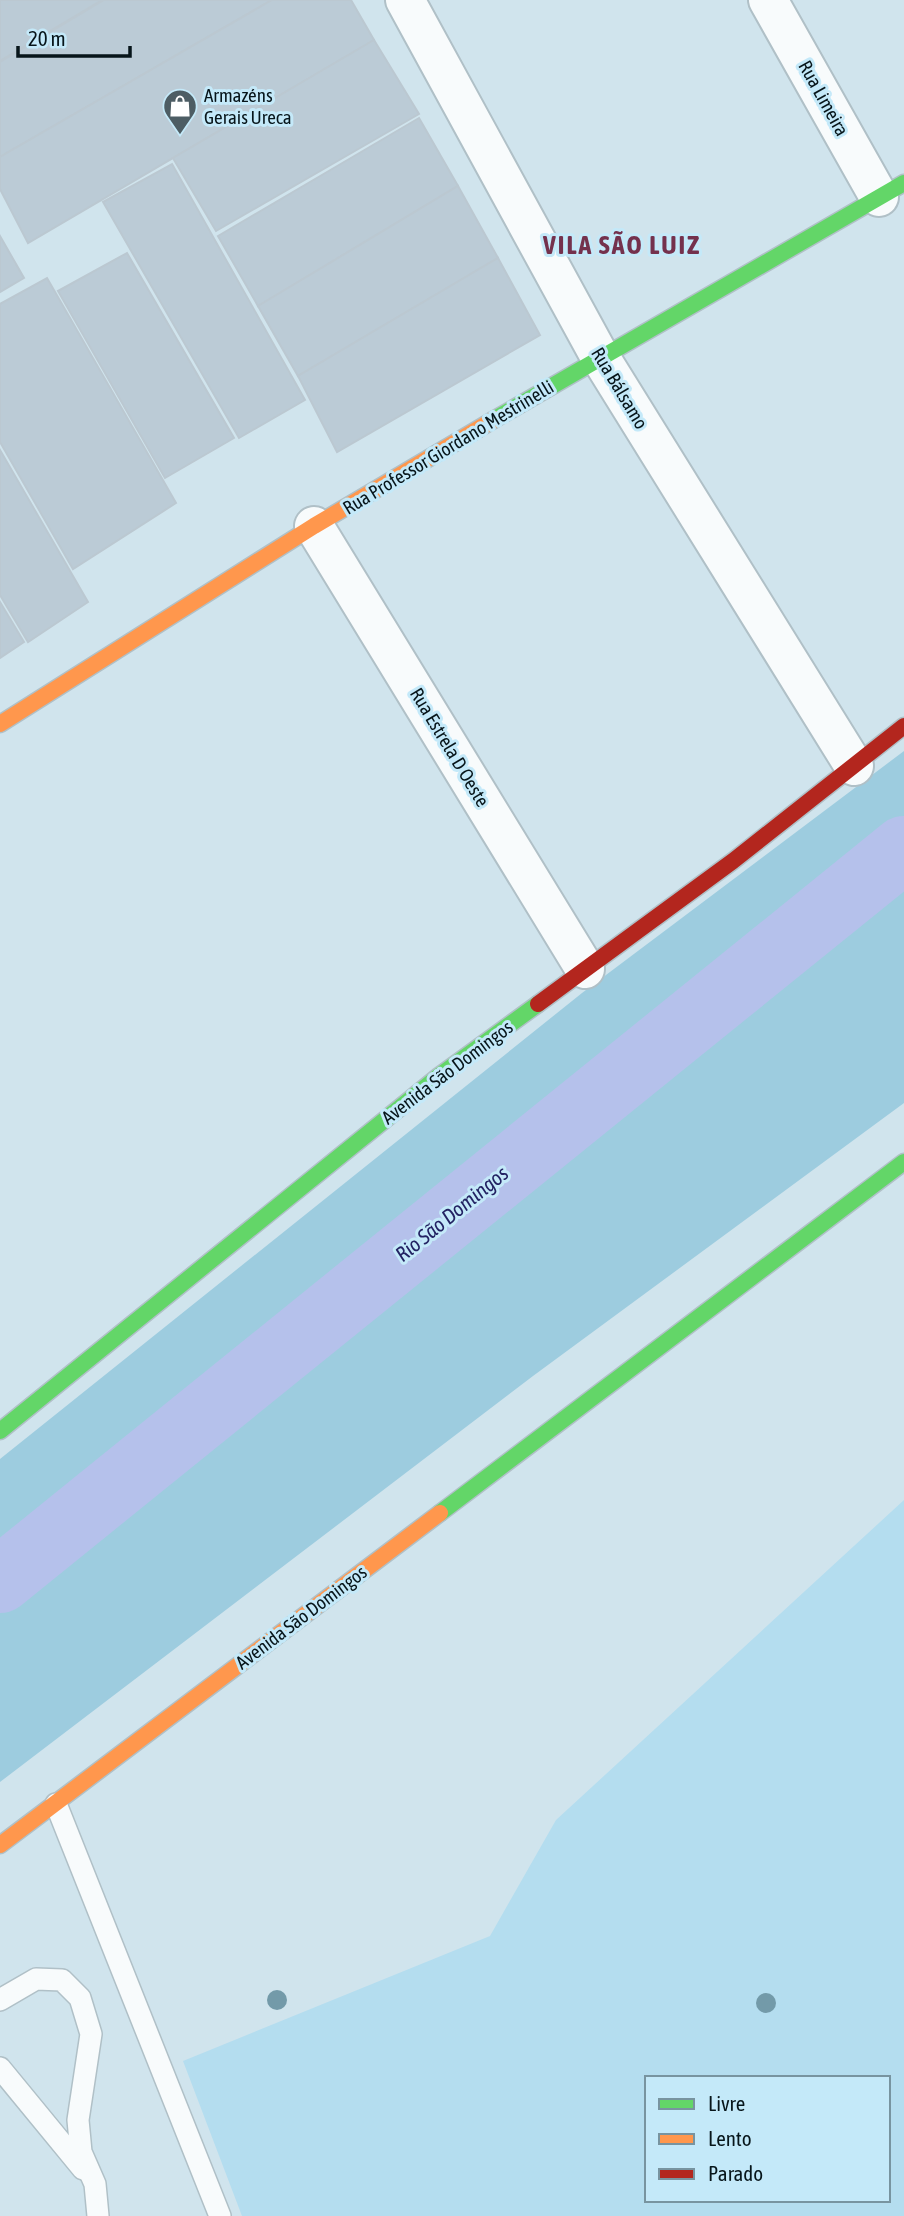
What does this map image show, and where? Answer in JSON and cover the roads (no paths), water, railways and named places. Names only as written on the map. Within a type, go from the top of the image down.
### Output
[{"type":"street","name":"Rua Bálsamo","points":[[405,0],[600,357],[854,766]]},
{"type":"street","name":"Rua Limeira","points":[[768,0],[892,190]]},
{"type":"street","name":"Rua Professor Giordano Mestrinelli","points":[[0,724],[314,526],[600,357],[892,190]]},
{"type":"street","name":"Rua Estrela D Oeste","points":[[314,526],[585,969]]},
{"type":"street","name":"Avenida São Domingos","points":[[0,1431],[439,1076],[733,861],[904,726]]},
{"type":"street","name":"Avenida São Domingos","points":[[0,1845],[904,1162]]},
{"type":"lane","points":[[56,1804],[220,2216]]},
{"type":"lane","points":[[0,2000],[36,1979],[62,1980],[80,1998],[91,2034],[78,2120],[81,2152],[95,2184],[99,2216]]},
{"type":"lane","points":[[0,2068],[95,2184]]},
{"type":"waterway","name":"Rio São Domingos","points":[[0,1580],[904,849]]},
{"type":"place","name":"Armazéns Gerais Ureca","points":[[180,136]]},
{"type":"district","name":"VILA SÃO LUIZ","points":[[622,245]]}]
